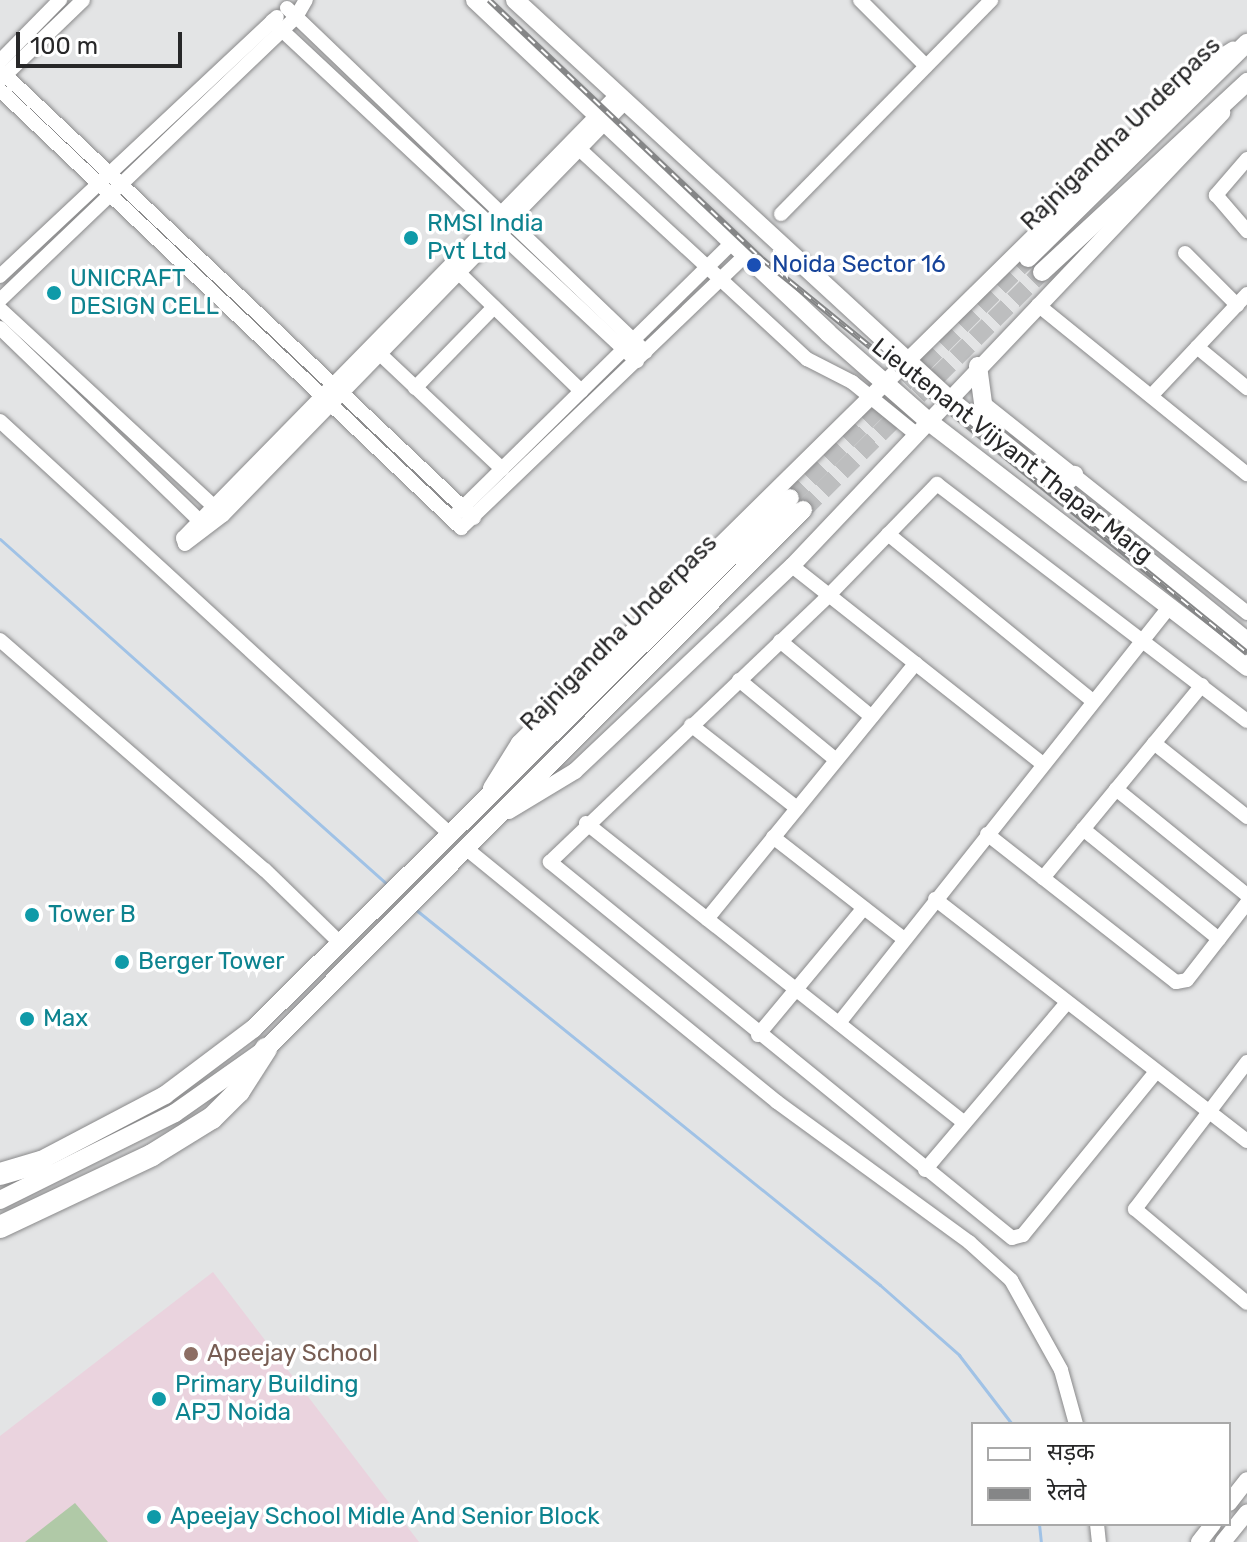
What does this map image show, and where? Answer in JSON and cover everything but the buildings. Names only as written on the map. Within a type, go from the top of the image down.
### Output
[{"type":"highway","points":[[0,1227],[152,1155],[212,1118],[239,1091],[266,1049]]},
{"type":"highway","points":[[0,1174],[41,1162]]},
{"type":"highway","points":[[0,1206],[39,1206]]},
{"type":"main road","name":"Lieutenant Vijyant Thapar Marg","points":[[475,0],[739,249],[887,382],[922,427],[1170,606],[1247,667]]},
{"type":"main road","name":"Lieutenant Vijyant Thapar Marg","points":[[515,0],[910,358],[949,399],[1247,641]]},
{"type":"main road","name":"Rajnigandha Underpass","points":[[1245,84],[1035,265],[1247,43]]},
{"type":"main road","points":[[978,366],[982,402],[996,438]]},
{"type":"main road","points":[[1059,489],[1074,475]]},
{"type":"main road","name":"Rajnigandha Underpass","points":[[0,1180],[41,1162],[165,1095],[212,1062],[345,939],[482,803],[797,504],[505,814],[266,1049],[175,1113],[0,1200]]},
{"type":"street","points":[[1,72],[60,0]]},
{"type":"street","points":[[1,72],[83,0]]},
{"type":"street","points":[[860,0],[926,66]]},
{"type":"street","points":[[781,214],[991,0]]},
{"type":"street","points":[[0,300],[116,190],[297,6],[346,65],[506,218],[641,357]]},
{"type":"street","points":[[277,26],[495,229],[629,345]]},
{"type":"street","points":[[0,276],[277,26]]},
{"type":"street","points":[[482,803],[519,743],[1207,66],[1247,43]]},
{"type":"street","points":[[334,79],[346,65]]},
{"type":"street","points":[[1,72],[104,179]]},
{"type":"street","points":[[505,814],[575,771],[792,566],[978,366],[1201,140],[1245,84]]},
{"type":"street","points":[[0,90],[338,389],[474,518]]},
{"type":"street","points":[[338,389],[621,99]]},
{"type":"street","points":[[408,148],[420,135]]},
{"type":"street","points":[[576,146],[807,359],[835,371],[922,427]]},
{"type":"street","points":[[1247,159],[1216,195],[1247,231]]},
{"type":"street","points":[[116,190],[326,400],[461,528],[720,281],[739,249]]},
{"type":"street","points":[[0,328],[204,525],[326,400],[380,354],[459,273],[495,229]]},
{"type":"street","points":[[450,518],[706,269],[739,249]]},
{"type":"street","points":[[1151,396],[1242,300],[1185,253]]},
{"type":"street","points":[[459,273],[581,391]]},
{"type":"street","points":[[1038,305],[1247,474]]},
{"type":"street","points":[[415,388],[494,307]]},
{"type":"street","points":[[0,309],[218,511]]},
{"type":"street","points":[[1197,347],[1247,388]]},
{"type":"street","points":[[380,354],[502,469]]},
{"type":"street","points":[[982,402],[1247,613]]},
{"type":"street","points":[[0,421],[445,839]]},
{"type":"street","points":[[1155,1073],[1018,1238],[925,1170],[758,1035],[552,867],[551,858],[829,595],[932,486],[944,485],[1247,721]]},
{"type":"street","points":[[888,534],[1093,701]]},
{"type":"street","points":[[792,566],[1043,764]]},
{"type":"street","points":[[839,1023],[1170,606]]},
{"type":"street","points":[[0,640],[345,939]]},
{"type":"street","points":[[780,641],[872,717]]},
{"type":"street","points":[[707,919],[916,663]]},
{"type":"street","points":[[739,680],[836,760]]},
{"type":"street","points":[[1043,878],[1202,685]]},
{"type":"street","points":[[691,725],[797,808]]},
{"type":"street","points":[[1154,743],[1247,817]]},
{"type":"street","points":[[1116,789],[1247,895]]},
{"type":"street","points":[[586,823],[965,1123]]},
{"type":"street","points":[[1083,829],[1219,939]]},
{"type":"street","points":[[987,834],[1176,982],[1187,980],[1247,903]]},
{"type":"street","points":[[773,837],[904,939]]},
{"type":"street","points":[[463,855],[777,1102],[969,1242],[1011,1280],[1061,1370],[1075,1422]]},
{"type":"street","points":[[935,899],[1066,1004],[1247,1141]]},
{"type":"street","points":[[758,1035],[864,908]]},
{"type":"street","points":[[925,1170],[1066,1004]]},
{"type":"street","points":[[1247,1062],[1135,1209],[1247,1303]]},
{"type":"street","points":[[1231,1500],[1247,1480]]},
{"type":"street","points":[[1223,1542],[1247,1512]]},
{"type":"street","points":[[1199,1542],[1211,1526]]},
{"type":"shaded area","name":"Apeejay School","points":[[213,1272],[419,1542],[0,1542],[0,1436]]},
{"type":"green space","points":[[75,1503],[108,1542],[25,1542]]},
{"type":"waterway","points":[[0,539],[388,885]]},
{"type":"waterway","points":[[415,909],[880,1285],[959,1355],[1010,1422]]},
{"type":"waterway","points":[[1039,1526],[1041,1542]]},
{"type":"tunnel","points":[[790,498],[1028,258]]},
{"type":"tunnel","points":[[803,510],[1042,272]]},
{"type":"railway","points":[[489,0],[762,259],[1247,653]]},
{"type":"place","name":"RMSI India Pvt Ltd","points":[[411,238]]},
{"type":"place","name":"Noida Sector 16","points":[[754,265]]},
{"type":"place","name":"UNICRAFT DESIGN CELL","points":[[54,293]]},
{"type":"place","name":"Tower B","points":[[32,915]]},
{"type":"place","name":"Berger Tower","points":[[122,962]]},
{"type":"place","name":"Max","points":[[27,1019]]},
{"type":"place","name":"Apeejay School","points":[[191,1354]]},
{"type":"place","name":"Primary Building APJ Noida","points":[[159,1399]]},
{"type":"place","name":"Apeejay School Midle And Senior Block","points":[[154,1517]]}]
